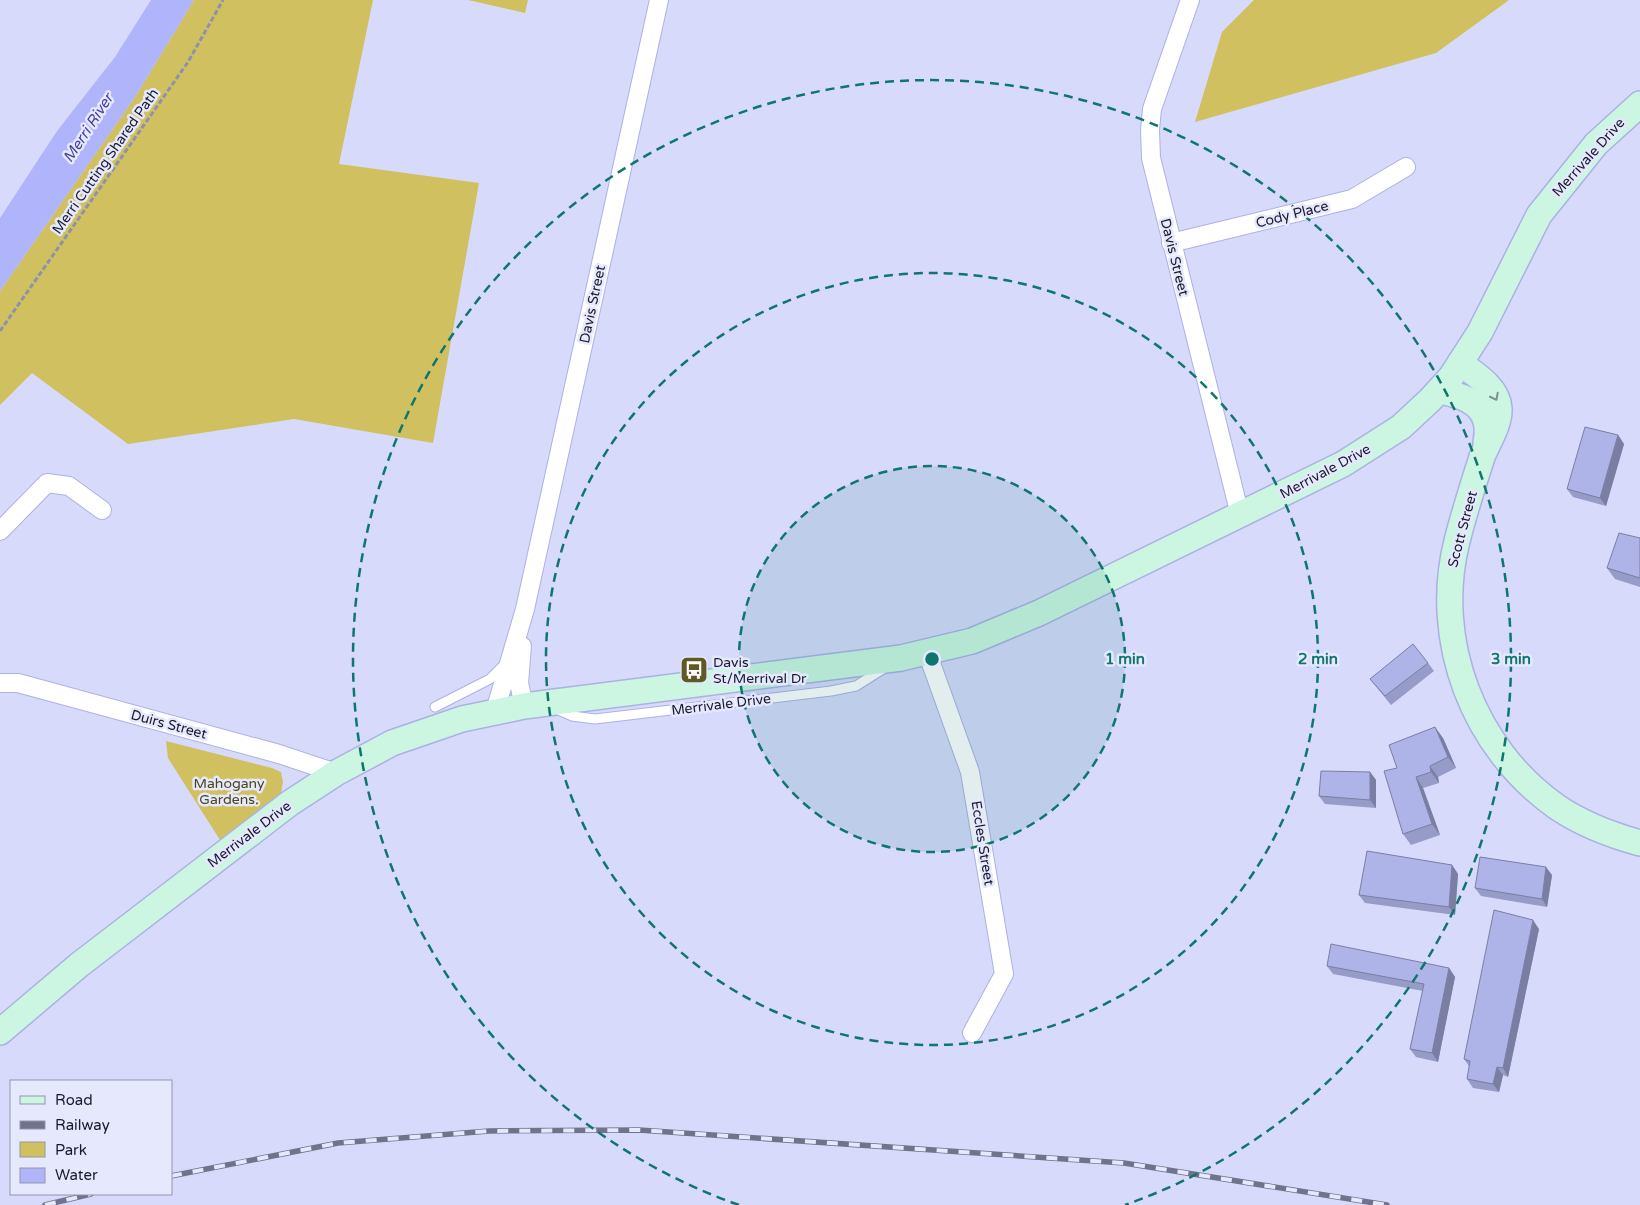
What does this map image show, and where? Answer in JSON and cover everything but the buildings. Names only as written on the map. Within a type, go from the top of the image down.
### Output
[{"type":"street","name":"Davis Street","points":[[495,711],[525,609],[659,0]]},
{"type":"street","name":"Davis Street","points":[[1190,0],[1158,88],[1150,130],[1151,158],[1240,515]]},
{"type":"street","name":"Merrivale Drive","points":[[0,1032],[79,965],[208,864],[290,803],[336,773],[380,748],[415,733],[462,718],[530,705],[901,658],[993,634],[1343,464],[1401,427],[1439,391],[1480,332],[1539,215],[1596,144],[1640,104]]},
{"type":"street","name":"Cody Place","points":[[1171,243],[1352,199],[1406,167]]},
{"type":"street","name":"Scott Street","points":[[1460,363],[1479,378],[1497,399],[1499,408],[1497,420],[1483,457],[1458,538],[1450,580],[1451,634],[1464,684],[1475,711],[1499,749],[1536,790],[1575,818],[1640,843]]},
{"type":"street","name":"Scott Street","points":[[1439,391],[1469,400],[1483,413],[1488,431],[1483,457]]},
{"type":"street","points":[[0,531],[47,482],[69,486],[102,510]]},
{"type":"street","name":"Davis Street","points":[[525,609],[519,683],[530,705]]},
{"type":"street","name":"Eccles Street","points":[[927,652],[970,772],[1004,974],[972,1033]]},
{"type":"street","name":"Duirs Street","points":[[0,683],[18,683],[280,754],[336,773]]},
{"type":"lane","points":[[435,707],[490,679],[498,672],[513,651]]},
{"type":"path","name":"Merri Cutting Shared Path","points":[[0,331],[188,62],[223,0]]},
{"type":"green space","points":[[194,0],[373,0],[339,164],[479,183],[433,443],[294,419],[128,444],[32,373],[0,405],[0,291],[135,97]]},
{"type":"green space","points":[[468,0],[528,0],[525,13]]},
{"type":"green space","points":[[1254,0],[1509,0],[1436,53],[1195,122],[1222,32]]},
{"type":"green space","name":"Mahogany Gardens.","points":[[166,741],[272,768],[281,772],[283,782],[281,793],[220,840],[168,758]]},
{"type":"water","name":"Merri River","points":[[151,0],[194,0],[135,97],[0,291],[0,218],[57,131],[115,57]]},
{"type":"railway","points":[[172,1176],[338,1143],[489,1131],[639,1130],[1124,1163],[1387,1205]]},
{"type":"railway","points":[[45,1205],[87,1195]]},
{"type":"place","name":"Davis St/Merrival Dr","points":[[694,670]]}]
